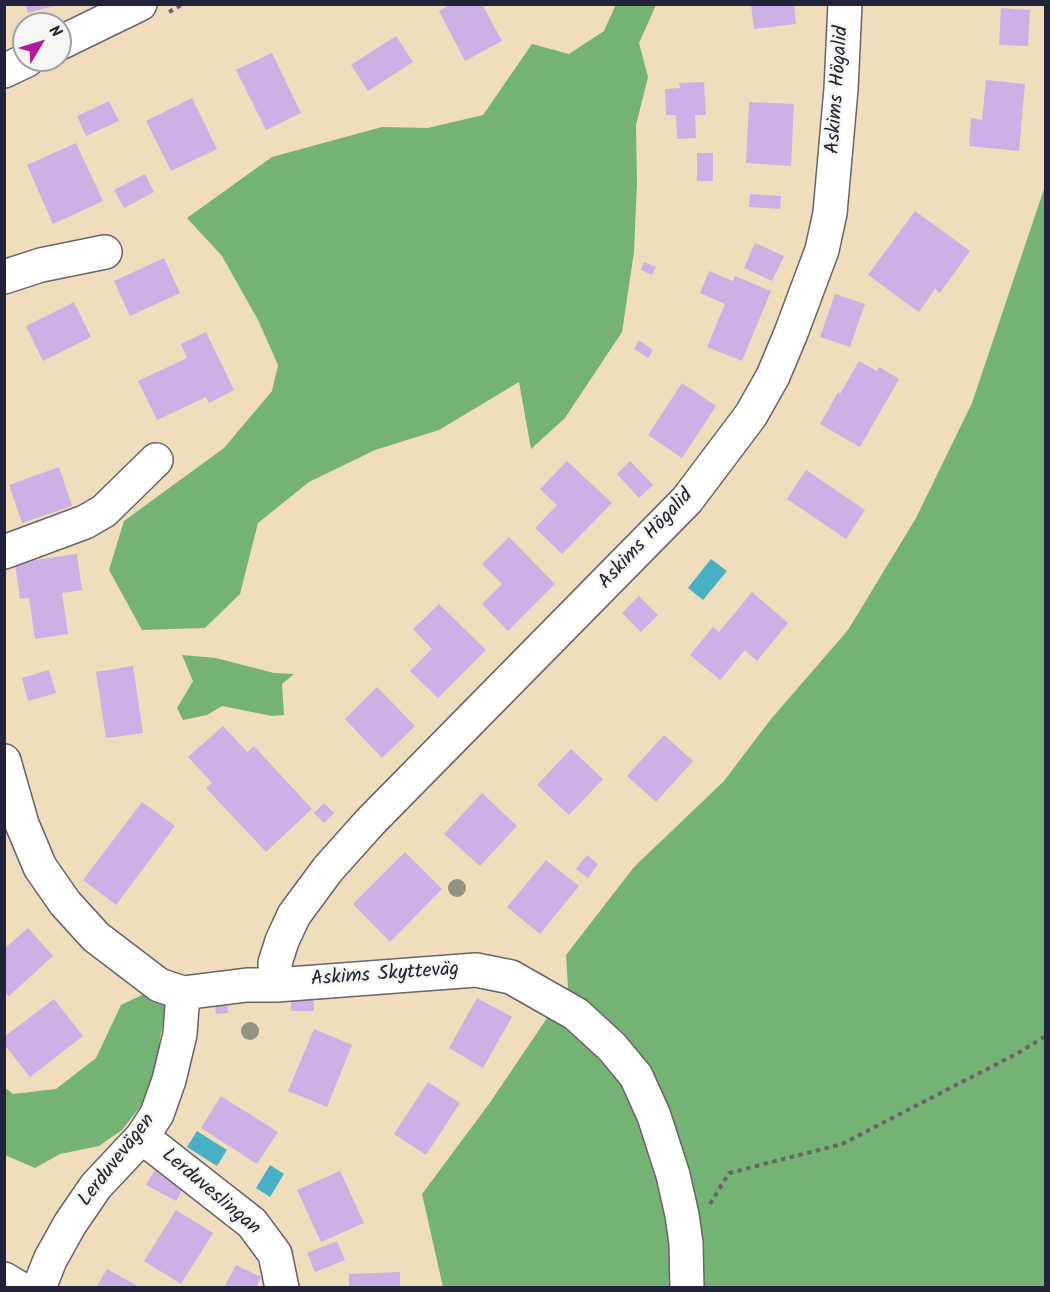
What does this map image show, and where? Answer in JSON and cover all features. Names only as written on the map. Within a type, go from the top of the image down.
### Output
[{"type":"street","points":[[72,37],[140,4]]},
{"type":"street","name":"Askims Högalid","points":[[276,985],[275,963],[282,941],[294,915],[328,869],[393,797],[679,509],[751,415],[791,333],[822,250],[830,213],[841,89],[845,4]]},
{"type":"street","points":[[4,277],[41,265],[105,252]]},
{"type":"street","points":[[4,552],[85,522],[104,511],[156,460]]},
{"type":"street","name":"Askims Skytteväg","points":[[4,761],[22,824],[40,867],[65,903],[96,937],[159,985],[183,993],[247,985],[276,985],[476,970],[511,977],[576,1014],[612,1047],[636,1076],[654,1116],[673,1175],[686,1242],[687,1287]]},
{"type":"street","name":"Lerduvevägen","points":[[39,1287],[50,1260],[96,1186],[142,1137],[158,1114],[180,1034],[183,993]]},
{"type":"street","name":"Lerduveslingan","points":[[142,1137],[252,1223],[275,1254],[282,1287]]},
{"type":"street","points":[[4,1279],[19,1287]]},
{"type":"path","points":[[686,1242],[729,1173],[842,1144],[1018,1053],[1046,1036]]},
{"type":"green space","points":[[616,4],[656,5],[639,43],[648,77],[636,125],[637,183],[634,252],[622,332],[565,418],[531,449],[519,382],[439,430],[375,450],[309,482],[258,523],[240,594],[205,628],[142,630],[109,570],[124,521],[224,448],[272,391],[278,365],[258,320],[222,256],[187,218],[272,157],[382,127],[428,128],[483,115],[532,44],[569,54],[604,31]]},
{"type":"green space","points":[[1045,186],[1045,1287],[443,1287],[422,1194],[489,1104],[568,987],[566,955],[634,867],[724,781],[771,719],[848,630],[916,518],[972,403]]},
{"type":"green space","points":[[182,655],[216,658],[274,673],[294,674],[282,684],[284,715],[272,716],[222,706],[207,715],[183,720],[177,708],[193,681]]},
{"type":"green space","points":[[148,992],[168,1006],[160,1037],[158,1077],[143,1103],[122,1130],[99,1146],[60,1154],[35,1168],[5,1155],[4,1087],[13,1094],[56,1089],[96,1058],[121,1005]]},
{"type":"water","points":[[711,559],[727,571],[703,600],[688,588]]},
{"type":"water","points":[[197,1131],[227,1150],[217,1166],[187,1147]]},
{"type":"water","points":[[270,1165],[284,1174],[270,1197],[256,1188]]},
{"type":"building","points":[[25,4],[57,4],[32,12],[28,12]]},
{"type":"building","points":[[451,4],[482,4],[502,41],[465,61],[439,11]]},
{"type":"building","points":[[751,4],[794,4],[796,24],[754,29]]},
{"type":"building","points":[[1001,8],[1030,10],[1028,46],[999,45]]},
{"type":"building","points":[[396,36],[413,62],[368,91],[351,65]]},
{"type":"building","points":[[272,53],[301,113],[266,130],[236,70]]},
{"type":"building","points":[[986,80],[1025,84],[1019,151],[969,146],[971,118],[982,120]]},
{"type":"building","points":[[704,82],[706,115],[695,115],[696,138],[677,139],[676,115],[666,115],[665,89],[680,88],[679,83]]},
{"type":"building","points":[[192,98],[217,149],[171,171],[146,121]]},
{"type":"building","points":[[109,101],[119,121],[86,136],[77,116]]},
{"type":"building","points":[[749,102],[794,104],[791,166],[746,163]]},
{"type":"building","points":[[76,143],[103,201],[53,224],[27,165]]},
{"type":"building","points":[[697,153],[713,153],[713,181],[697,181]]},
{"type":"building","points":[[145,174],[154,192],[124,208],[114,190]]},
{"type":"building","points":[[750,194],[781,196],[780,209],[749,207]]},
{"type":"building","points":[[915,211],[970,251],[940,293],[935,289],[919,312],[868,275]]},
{"type":"building","points":[[755,243],[784,256],[772,281],[744,268]]},
{"type":"building","points":[[164,258],[180,293],[130,316],[114,281]]},
{"type":"building","points":[[644,262],[656,267],[652,275],[641,270]]},
{"type":"building","points":[[709,271],[733,281],[735,276],[771,291],[742,361],[707,347],[725,304],[700,293]]},
{"type":"building","points":[[835,294],[865,304],[850,347],[820,337]]},
{"type":"building","points":[[74,302],[91,337],[43,361],[26,326]]},
{"type":"building","points":[[206,332],[234,390],[209,403],[206,397],[157,420],[138,381],[187,358],[181,344]]},
{"type":"building","points":[[639,340],[653,350],[648,358],[634,349]]},
{"type":"building","points":[[859,361],[877,371],[879,367],[899,379],[860,447],[820,424]]},
{"type":"building","points":[[682,383],[716,406],[682,458],[648,435]]},
{"type":"building","points":[[567,461],[612,503],[562,554],[535,528],[557,505],[540,489]]},
{"type":"building","points":[[630,461],[653,485],[639,498],[617,474]]},
{"type":"building","points":[[59,467],[72,506],[22,523],[9,485]]},
{"type":"building","points":[[806,470],[865,510],[846,539],[787,499]]},
{"type":"building","points":[[509,537],[555,584],[508,631],[482,604],[502,584],[482,564]]},
{"type":"building","points":[[77,554],[82,590],[62,593],[68,634],[35,639],[29,598],[20,599],[15,563]]},
{"type":"building","points":[[752,592],[788,623],[757,661],[745,650],[720,680],[690,655],[713,627],[719,632]]},
{"type":"building","points":[[639,596],[658,615],[641,632],[622,613]]},
{"type":"building","points":[[439,604],[486,650],[438,698],[410,671],[432,649],[413,629]]},
{"type":"building","points":[[133,666],[143,733],[106,738],[96,672]]},
{"type":"building","points":[[49,670],[56,693],[28,701],[22,678]]},
{"type":"building","points":[[377,687],[415,726],[382,758],[345,719]]},
{"type":"building","points":[[223,726],[247,752],[254,746],[312,809],[266,852],[206,788],[212,783],[188,757]]},
{"type":"building","points":[[664,735],[693,761],[656,802],[627,776]]},
{"type":"building","points":[[571,749],[603,779],[569,815],[537,785]]},
{"type":"building","points":[[482,793],[517,826],[480,866],[444,834]]},
{"type":"building","points":[[142,802],[175,826],[116,905],[83,880]]},
{"type":"building","points":[[324,803],[334,813],[324,823],[314,813]]},
{"type":"building","points":[[405,852],[442,889],[390,942],[353,904]]},
{"type":"building","points":[[587,855],[598,864],[588,878],[576,869]]},
{"type":"building","points":[[546,860],[579,886],[540,934],[507,907]]},
{"type":"building","points":[[28,928],[53,956],[9,996],[4,991],[4,949]]},
{"type":"building","points":[[313,992],[314,1011],[291,1011],[291,993]]},
{"type":"building","points":[[477,998],[512,1017],[483,1068],[449,1048]]},
{"type":"building","points":[[54,999],[83,1036],[30,1077],[4,1044],[4,1037]]},
{"type":"building","points":[[227,1003],[228,1013],[216,1014],[215,1004]]},
{"type":"building","points":[[314,1029],[352,1045],[327,1107],[288,1091]]},
{"type":"building","points":[[428,1082],[460,1103],[426,1155],[394,1134]]},
{"type":"building","points":[[221,1096],[278,1132],[257,1164],[201,1128]]},
{"type":"building","points":[[157,1166],[186,1183],[176,1201],[146,1185]]},
{"type":"building","points":[[340,1171],[364,1223],[321,1242],[297,1190]]},
{"type":"building","points":[[176,1210],[213,1233],[181,1284],[144,1261]]},
{"type":"building","points":[[337,1241],[345,1260],[315,1272],[307,1253]]},
{"type":"building","points":[[236,1265],[261,1277],[256,1288],[230,1288],[225,1285]]},
{"type":"building","points":[[107,1269],[141,1288],[96,1288]]},
{"type":"building","points":[[400,1272],[400,1288],[349,1288],[349,1274]]}]
